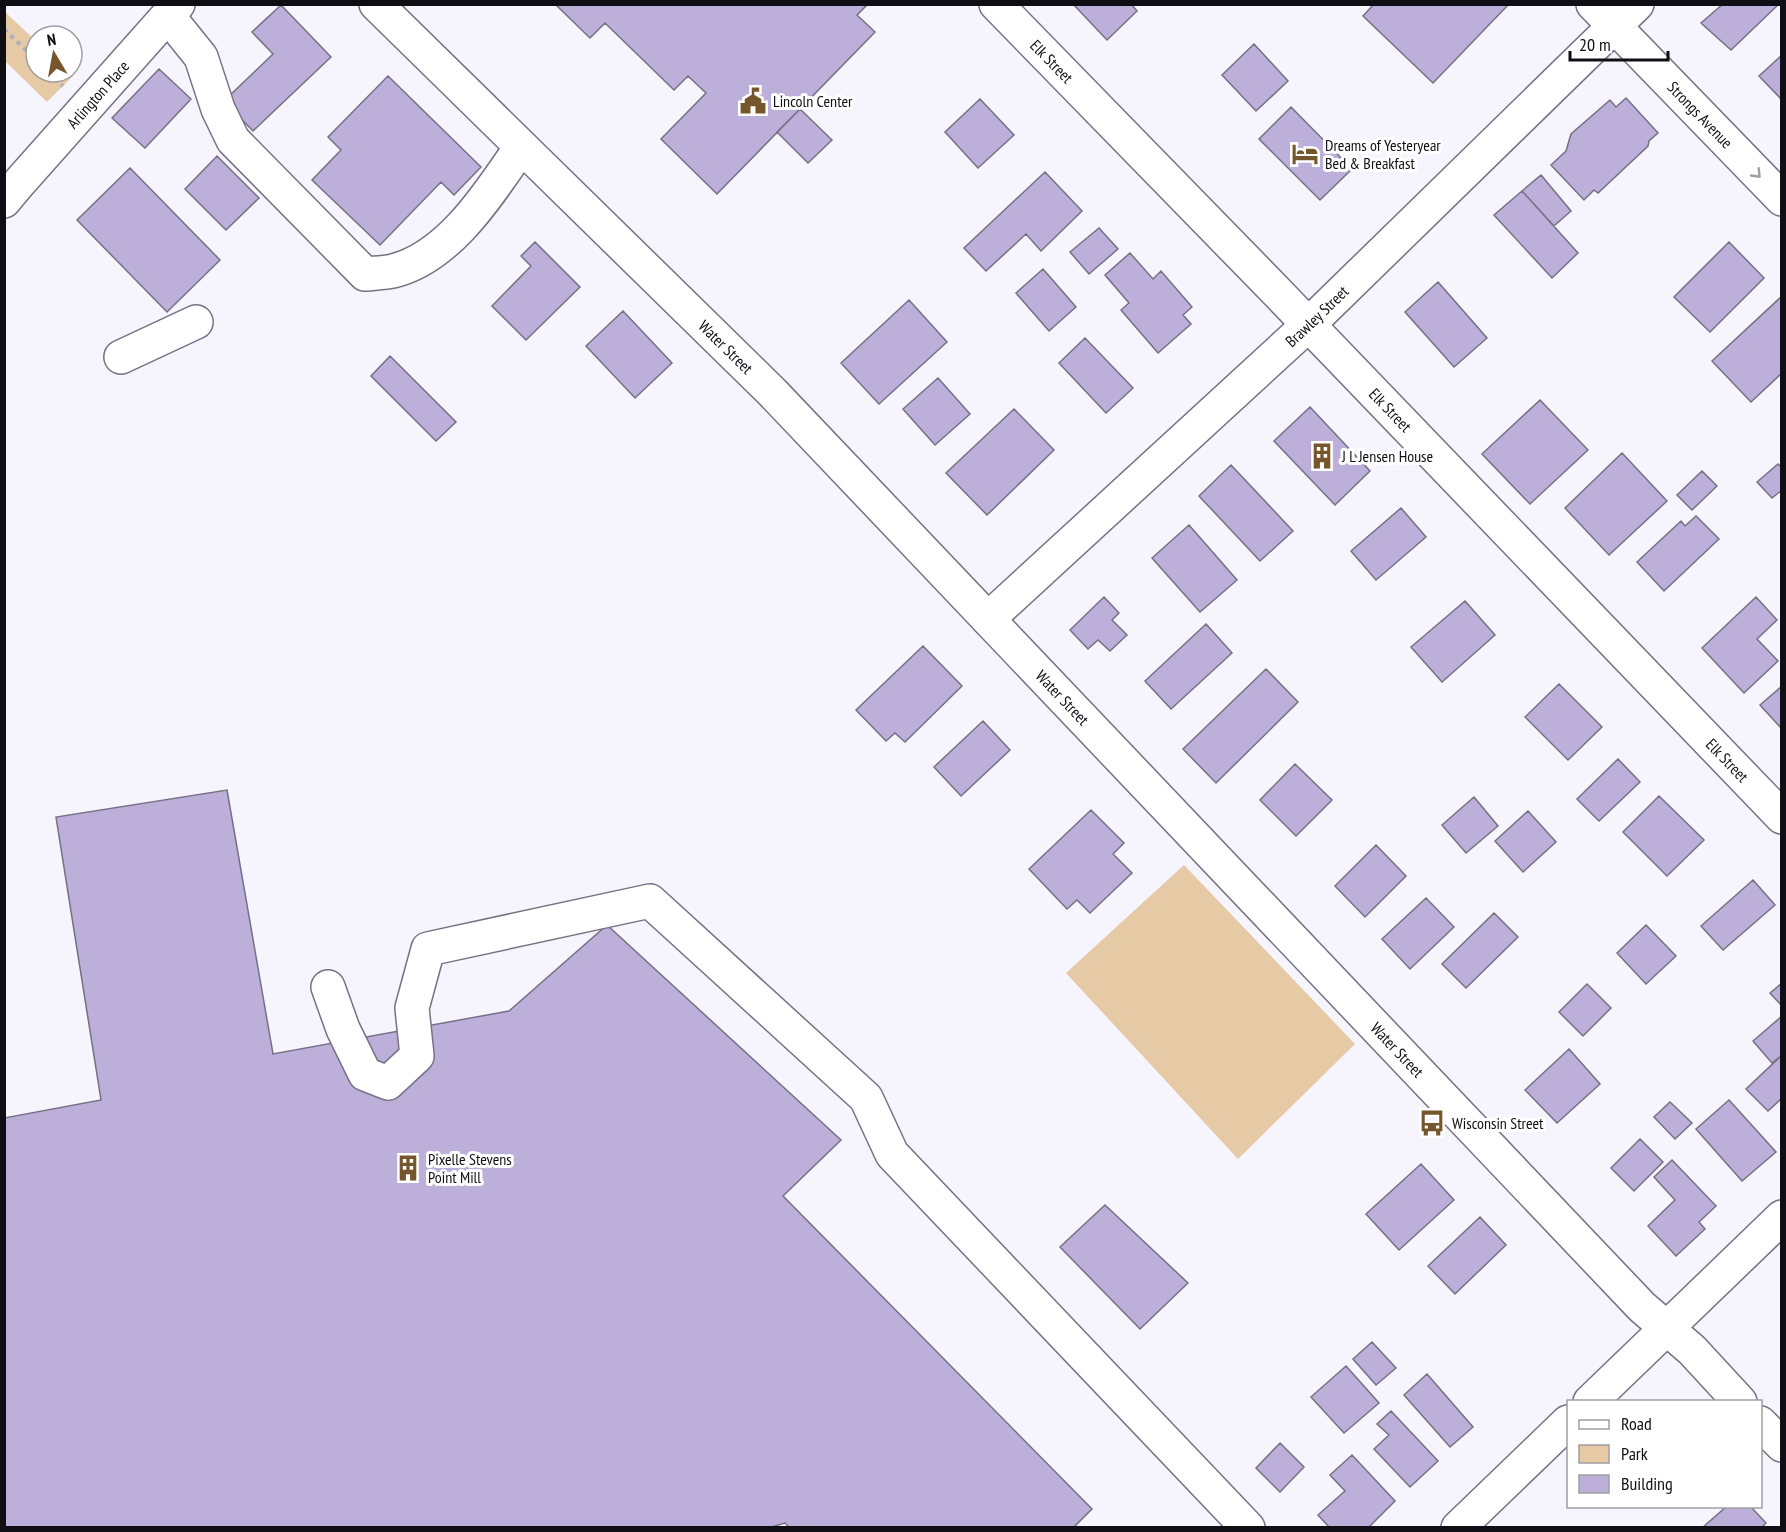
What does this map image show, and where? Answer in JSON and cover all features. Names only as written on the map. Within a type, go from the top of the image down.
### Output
[{"type":"street","name":"Water Street","points":[[376,4],[772,393],[1642,1307],[1692,1350],[1739,1400]]},
{"type":"street","name":"Elk Street","points":[[996,4],[1782,817]]},
{"type":"street","points":[[173,10],[201,57],[218,109],[233,140],[365,274],[393,271],[416,261],[442,244],[484,201],[521,147]]},
{"type":"street","name":"Arlington Place","points":[[12,192],[173,10]]},
{"type":"street","name":"Brawley Street","points":[[988,619],[1308,325],[1615,11]]},
{"type":"street","name":"Strongs Avenue","points":[[1615,11],[1782,199]]},
{"type":"street","points":[[121,357],[196,322]]},
{"type":"street","points":[[328,987],[343,1029],[364,1074],[388,1083],[417,1056],[412,1008],[428,949],[650,901],[866,1098],[892,1154],[1248,1527]]},
{"type":"street","points":[[1591,1400],[1782,1217]]},
{"type":"street","points":[[1458,1527],[1567,1424]]},
{"type":"street","points":[[1762,1424],[1782,1445]]},
{"type":"path","points":[[4,29],[24,48]]},
{"type":"green space","points":[[4,11],[24,30],[24,80],[5,61]]},
{"type":"green space","points":[[29,84],[65,84],[47,102]]},
{"type":"green space","points":[[1184,865],[1355,1044],[1238,1159],[1066,973]]},
{"type":"building","name":"Lincoln Center","points":[[555,4],[868,4],[857,15],[875,32],[717,194],[661,139],[706,93],[688,76],[674,90],[605,23],[590,38]]},
{"type":"building","points":[[1073,4],[1131,4],[1137,11],[1107,40]]},
{"type":"building","points":[[1374,4],[1509,4],[1433,83],[1363,16]]},
{"type":"building","points":[[1723,4],[1779,4],[1731,50],[1701,23]]},
{"type":"building","points":[[281,5],[331,57],[253,131],[224,101],[273,54],[252,32]]},
{"type":"building","points":[[1254,44],[1288,81],[1256,111],[1222,75]]},
{"type":"building","points":[[1782,55],[1782,100],[1759,76]]},
{"type":"building","points":[[159,69],[191,99],[145,148],[112,118]]},
{"type":"building","points":[[388,76],[481,167],[454,195],[441,182],[380,245],[312,180],[341,150],[328,137]]},
{"type":"building","points":[[1626,98],[1658,133],[1649,141],[1648,146],[1598,193],[1594,190],[1584,200],[1551,165],[1566,151],[1571,134],[1610,100],[1616,107]]},
{"type":"building","points":[[980,99],[1014,135],[978,168],[945,132]]},
{"type":"building","name":"Dreams of Yesteryear Bed & Breakfast","points":[[1291,107],[1352,169],[1320,200],[1259,139]]},
{"type":"building","points":[[800,109],[832,140],[808,163],[777,132]]},
{"type":"building","points":[[217,156],[259,198],[226,230],[185,189]]},
{"type":"building","points":[[130,168],[220,260],[167,312],[77,220]]},
{"type":"building","points":[[1045,172],[1082,211],[1041,251],[1026,234],[986,271],[964,248]]},
{"type":"building","points":[[1541,175],[1571,211],[1554,226],[1522,191]]},
{"type":"building","points":[[1522,191],[1578,253],[1552,278],[1494,215]]},
{"type":"building","points":[[1099,228],[1118,249],[1089,274],[1070,252]]},
{"type":"building","points":[[535,242],[580,287],[526,340],[492,306],[531,266],[521,256]]},
{"type":"building","points":[[1729,242],[1764,278],[1710,332],[1674,297]]},
{"type":"building","points":[[1130,253],[1153,279],[1161,271],[1192,307],[1183,315],[1191,324],[1158,353],[1121,310],[1129,303],[1105,275]]},
{"type":"building","points":[[1043,269],[1076,307],[1049,331],[1016,293]]},
{"type":"building","points":[[1438,282],[1487,338],[1454,367],[1405,312]]},
{"type":"building","points":[[1782,296],[1782,373],[1751,402],[1712,361]]},
{"type":"building","points":[[909,300],[947,342],[879,404],[841,363]]},
{"type":"building","points":[[623,311],[672,363],[635,398],[586,346]]},
{"type":"building","points":[[1085,338],[1133,388],[1106,413],[1059,363]]},
{"type":"building","points":[[390,356],[456,422],[436,441],[371,376]]},
{"type":"building","points":[[938,378],[970,414],[935,445],[903,409]]},
{"type":"building","points":[[1540,400],[1588,450],[1530,504],[1482,454]]},
{"type":"building","name":"J L Jensen House","points":[[1310,407],[1370,471],[1335,505],[1274,441]]},
{"type":"building","points":[[1014,409],[1054,450],[987,515],[946,473]]},
{"type":"building","points":[[1622,453],[1667,501],[1609,555],[1565,508]]},
{"type":"building","points":[[1778,464],[1782,468],[1782,490],[1772,498],[1757,482]]},
{"type":"building","points":[[1231,465],[1293,531],[1260,561],[1199,496]]},
{"type":"building","points":[[1702,471],[1717,486],[1692,510],[1677,495]]},
{"type":"building","points":[[1401,508],[1426,537],[1376,580],[1351,551]]},
{"type":"building","points":[[1696,516],[1719,539],[1664,591],[1637,562],[1681,521],[1685,526]]},
{"type":"building","points":[[1189,525],[1237,580],[1200,612],[1152,558]]},
{"type":"building","points":[[1104,597],[1119,613],[1112,620],[1127,635],[1110,651],[1098,640],[1088,649],[1070,630]]},
{"type":"building","points":[[1756,597],[1777,620],[1757,639],[1778,661],[1744,693],[1702,648]]},
{"type":"building","points":[[1465,601],[1495,635],[1442,682],[1411,647]]},
{"type":"building","points":[[1206,624],[1232,653],[1171,709],[1145,681]]},
{"type":"building","points":[[923,646],[962,686],[905,742],[895,733],[886,741],[856,710]]},
{"type":"building","points":[[1266,669],[1298,702],[1216,783],[1183,749]]},
{"type":"building","points":[[1559,684],[1602,727],[1568,760],[1525,717]]},
{"type":"building","points":[[1782,686],[1782,729],[1760,705]]},
{"type":"building","points":[[983,721],[1010,750],[961,796],[934,767]]},
{"type":"building","points":[[1618,759],[1640,782],[1599,821],[1577,799]]},
{"type":"building","points":[[1295,764],[1332,800],[1296,836],[1260,800]]},
{"type":"building","name":"Pixelle Stevens Point Mill","points":[[227,790],[273,1054],[509,1011],[607,925],[841,1140],[783,1196],[1092,1509],[1073,1528],[790,1528],[785,1523],[768,1528],[4,1528],[4,1118],[101,1100],[56,817]]},
{"type":"building","points":[[1659,796],[1704,840],[1667,876],[1623,832]]},
{"type":"building","points":[[1474,797],[1498,826],[1466,853],[1442,825]]},
{"type":"building","points":[[1091,810],[1124,843],[1113,854],[1132,873],[1090,913],[1077,900],[1067,909],[1029,869]]},
{"type":"building","points":[[1528,811],[1556,842],[1523,872],[1495,841]]},
{"type":"building","points":[[1376,845],[1406,876],[1365,917],[1335,886]]},
{"type":"building","points":[[1753,880],[1775,905],[1723,950],[1701,926]]},
{"type":"building","points":[[1426,898],[1454,927],[1410,969],[1382,939]]},
{"type":"building","points":[[1494,913],[1518,937],[1466,988],[1442,964]]},
{"type":"building","points":[[1646,925],[1676,956],[1646,984],[1617,953]]},
{"type":"building","points":[[1782,983],[1782,1006],[1770,993]]},
{"type":"building","points":[[1587,984],[1611,1008],[1583,1036],[1559,1012]]},
{"type":"building","points":[[1782,1016],[1782,1055],[1772,1063],[1753,1041]]},
{"type":"building","points":[[1569,1049],[1600,1084],[1557,1123],[1525,1090]]},
{"type":"building","points":[[1782,1055],[1782,1098],[1768,1111],[1746,1089]]},
{"type":"building","points":[[1729,1100],[1776,1152],[1742,1181],[1696,1129]]},
{"type":"building","points":[[1670,1102],[1692,1123],[1675,1139],[1654,1117]]},
{"type":"building","points":[[1640,1139],[1663,1162],[1634,1191],[1611,1168]]},
{"type":"building","points":[[1672,1160],[1716,1206],[1699,1222],[1705,1229],[1676,1256],[1648,1226],[1675,1200],[1654,1177]]},
{"type":"building","points":[[1421,1164],[1454,1200],[1399,1250],[1366,1214]]},
{"type":"building","points":[[1105,1205],[1188,1283],[1140,1329],[1060,1247]]},
{"type":"building","points":[[1480,1217],[1506,1245],[1455,1294],[1428,1266]]},
{"type":"building","points":[[1372,1342],[1396,1368],[1376,1385],[1353,1359]]},
{"type":"building","points":[[1346,1366],[1379,1403],[1344,1433],[1311,1397]]},
{"type":"building","points":[[1427,1374],[1473,1427],[1450,1447],[1404,1395]]},
{"type":"building","points":[[1391,1411],[1438,1461],[1410,1487],[1374,1449],[1389,1435],[1377,1424]]},
{"type":"building","points":[[1280,1443],[1304,1467],[1280,1492],[1256,1468]]},
{"type":"building","points":[[1352,1455],[1395,1501],[1368,1528],[1330,1528],[1318,1515],[1345,1491],[1330,1475]]},
{"type":"building","points":[[1725,1508],[1752,1508],[1766,1523],[1761,1528],[1702,1528]]},
{"type":"place","name":"Lincoln Center","points":[[753,101]]},
{"type":"place","name":"Dreams of Yesteryear Bed & Breakfast","points":[[1305,154]]},
{"type":"place","name":"J L Jensen House","points":[[1322,456]]},
{"type":"place","name":"Wisconsin Street","points":[[1432,1123]]},
{"type":"place","name":"Pixelle Stevens Point Mill","points":[[408,1168]]}]
